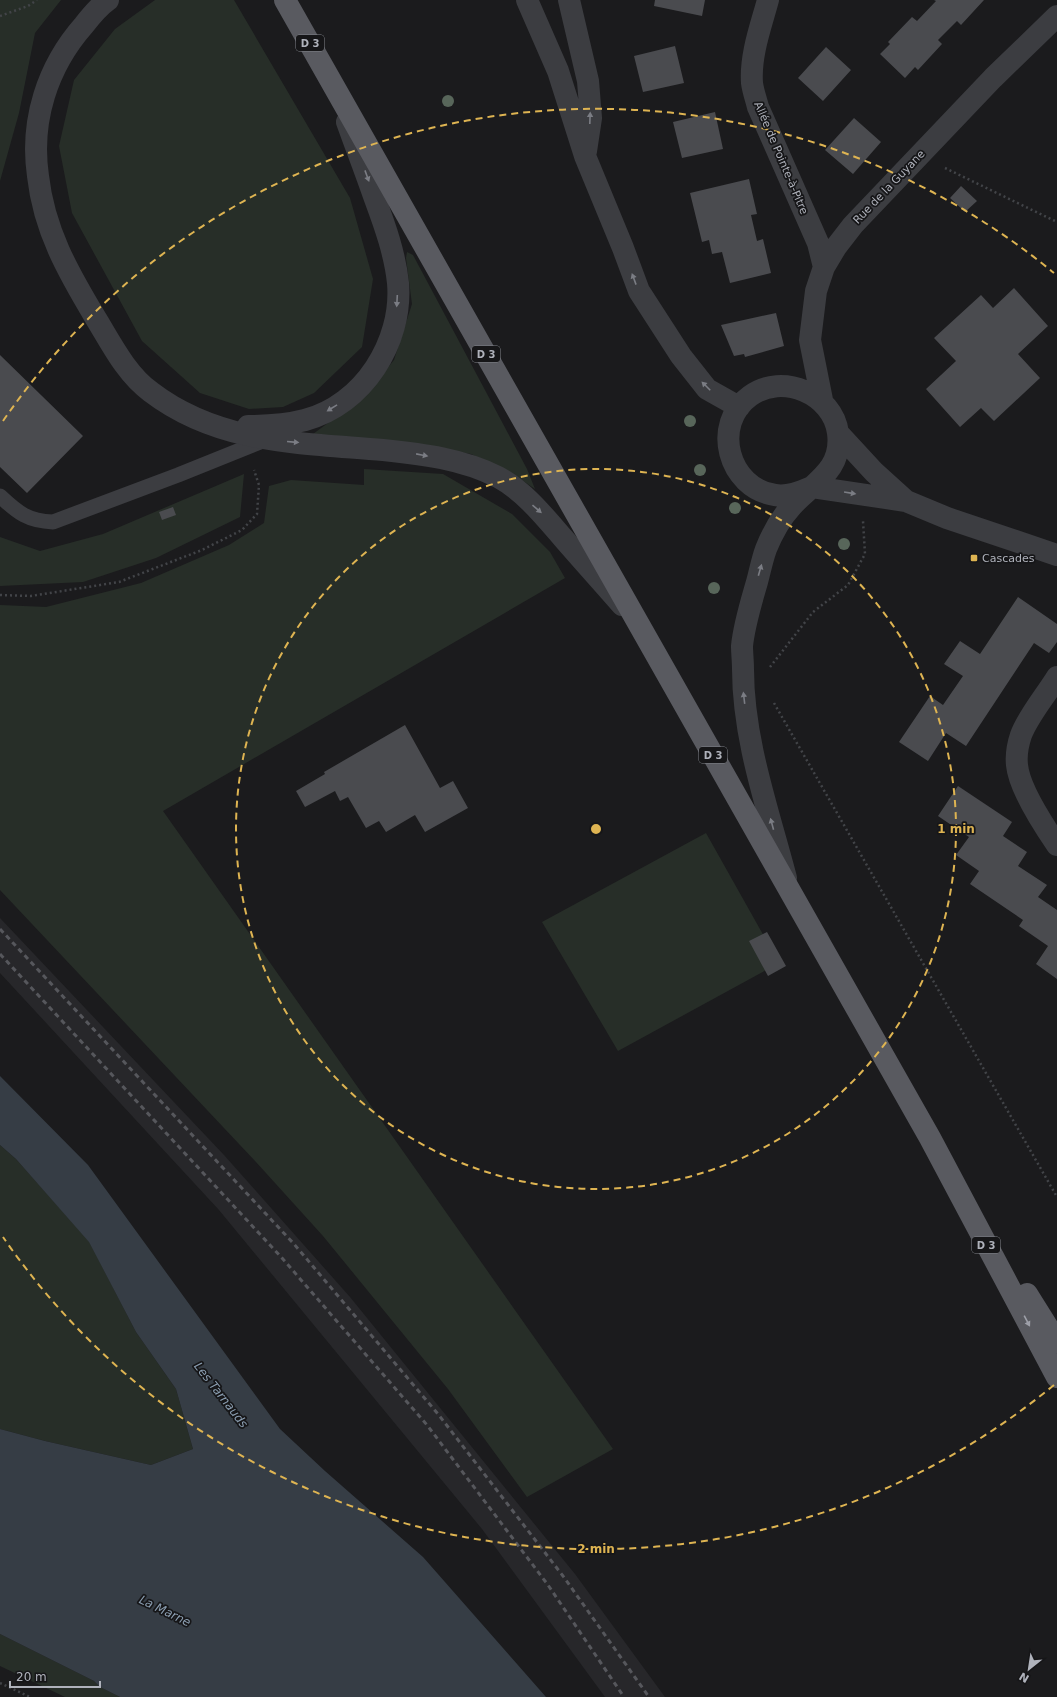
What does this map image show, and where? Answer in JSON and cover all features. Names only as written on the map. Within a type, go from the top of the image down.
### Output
[{"type":"main road","name":"D 3","points":[[285,0],[930,1138],[1057,1377]]},
{"type":"main road","name":"D 3","points":[[930,1138],[1057,1342]]},
{"type":"street","points":[[108,0],[100,5],[60,56],[46,87],[37,122],[35,156],[40,198],[53,238],[68,272],[118,355],[134,376],[150,392],[201,421],[240,435],[256,444],[412,453],[477,467],[501,479],[543,514],[638,622]]},
{"type":"street","points":[[527,0],[558,71],[585,156],[623,248],[638,290],[681,356],[707,389],[739,407]]},
{"type":"street","points":[[569,0],[588,81],[591,118],[585,156]]},
{"type":"street","name":"Allée de Pointe-à-Pitre","points":[[768,0],[757,40],[752,66],[752,84],[758,107],[818,243],[824,266]]},
{"type":"street","name":"Rue de la Guyane","points":[[822,400],[810,340],[816,291],[824,266],[853,225],[993,78],[1057,16]]},
{"type":"street","points":[[201,421],[246,426],[274,426],[306,420],[327,411],[344,400],[363,384],[379,361],[388,343],[395,324],[398,304],[398,284],[395,261],[384,223],[335,87]]},
{"type":"street","points":[[789,889],[753,755],[743,685],[742,646],[751,601],[766,550],[778,525],[791,506],[812,487],[824,477],[833,464],[838,449],[838,433],[832,415],[822,400],[792,386],[777,385],[762,389],[750,396],[739,407],[730,424],[728,442],[732,461],[742,477],[757,489],[775,495],[794,494],[812,487],[906,501],[947,518],[1057,555]]},
{"type":"street","points":[[838,433],[874,472],[906,501]]},
{"type":"street","points":[[1057,677],[1022,734],[1018,750],[1017,766],[1022,784],[1046,830],[1057,845]]},
{"type":"lane","points":[[0,496],[22,514],[37,522],[53,522],[256,444]]},
{"type":"path","points":[[0,16],[28,6],[37,0]]},
{"type":"path","points":[[919,155],[1057,222]]},
{"type":"path","points":[[0,595],[31,596],[119,582],[202,550],[242,530],[257,514],[260,485],[256,444]]},
{"type":"path","points":[[770,667],[813,612],[848,585],[865,554],[861,495]]},
{"type":"path","points":[[772,700],[1057,1197]]},
{"type":"path","points":[[0,1683],[30,1697]]},
{"type":"shaded area","points":[[0,0],[61,0],[35,33],[19,113],[0,181]]},
{"type":"shaded area","points":[[155,0],[234,0],[350,198],[373,279],[362,347],[314,393],[283,407],[249,409],[200,393],[142,341],[72,213],[59,146],[74,80],[115,29]]},
{"type":"shaded area","points":[[407,252],[413,255],[527,469],[535,489],[513,474],[471,454],[403,442],[313,434],[366,395],[394,360],[412,304],[406,258]]},
{"type":"shaded area","points":[[364,469],[443,474],[512,514],[550,552],[565,578],[163,811],[613,1449],[527,1497],[448,1389],[323,1236],[256,1162],[0,890],[0,605],[46,607],[141,583],[229,545],[264,523],[269,486],[291,480],[364,485]]},
{"type":"shaded area","points":[[244,474],[240,517],[156,558],[83,582],[0,586],[0,537],[40,551],[103,534]]},
{"type":"shaded area","points":[[706,833],[779,963],[618,1051],[542,922]]},
{"type":"shaded area","points":[[0,918],[224,1155],[350,1297],[575,1574],[665,1697],[605,1697],[482,1529],[219,1210],[0,973]]},
{"type":"shaded area","points":[[0,1145],[16,1159],[89,1241],[136,1332],[176,1389],[193,1449],[151,1465],[45,1441],[0,1429]]},
{"type":"shaded area","points":[[0,1634],[94,1681],[100,1687],[120,1697],[65,1697],[0,1666]]},
{"type":"water","points":[[0,1076],[88,1165],[280,1429],[325,1471],[423,1557],[546,1697],[120,1697],[100,1687],[94,1681],[0,1634],[0,1429],[45,1441],[151,1465],[193,1449],[176,1389],[136,1332],[89,1242],[16,1159],[0,1145]]},
{"type":"building","points":[[655,0],[705,0],[702,16],[654,6]]},
{"type":"building","points":[[934,0],[984,0],[961,25],[957,21],[938,40],[942,44],[918,70],[915,67],[905,78],[880,54],[890,44],[888,42],[912,17],[917,21],[936,1]]},
{"type":"building","points":[[675,46],[684,83],[643,92],[634,56]]},
{"type":"building","points":[[826,47],[851,70],[823,101],[798,78]]},
{"type":"building","points":[[715,112],[723,149],[682,158],[673,122]]},
{"type":"building","points":[[854,118],[881,142],[853,174],[825,150]]},
{"type":"building","points":[[749,179],[757,214],[751,215],[757,241],[763,239],[771,273],[730,283],[722,252],[712,254],[709,240],[702,242],[690,193]]},
{"type":"building","points":[[961,186],[977,201],[965,212],[950,198]]},
{"type":"building","points":[[1014,288],[1048,326],[1018,354],[1040,378],[994,421],[981,408],[960,427],[926,389],[956,361],[934,338],[981,295],[993,308]]},
{"type":"building","points":[[776,313],[784,346],[745,357],[744,354],[734,356],[721,325]]},
{"type":"building","points":[[0,355],[83,436],[27,493],[0,467]]},
{"type":"building","points":[[173,507],[176,515],[162,520],[159,512]]},
{"type":"building","points":[[1018,597],[1057,624],[1057,642],[1049,653],[1034,643],[966,746],[946,733],[928,761],[899,742],[930,696],[943,705],[963,676],[944,664],[960,641],[980,654]]},
{"type":"building","points":[[405,725],[440,788],[453,781],[468,808],[425,832],[415,815],[386,832],[379,821],[366,828],[348,797],[340,801],[335,791],[305,807],[296,791],[325,774],[324,772]]},
{"type":"building","points":[[958,786],[1012,822],[1003,836],[1027,852],[1018,866],[1047,885],[1038,897],[1057,910],[1057,979],[1036,964],[1048,946],[1019,926],[1023,920],[970,884],[979,871],[956,855],[969,837],[938,816]]},
{"type":"building","points":[[767,932],[786,966],[768,976],[749,941]]},
{"type":"railway","points":[[0,929],[294,1244],[438,1414],[563,1576],[649,1697]]},
{"type":"railway","points":[[0,954],[282,1258],[427,1425],[548,1585],[624,1697]]},
{"type":"place","name":"Cascades","points":[[974,558]]},
{"type":"water label","name":"Les Tarnauds","points":[[221,1395]]},
{"type":"water label","name":"La Marne","points":[[165,1611]]}]
